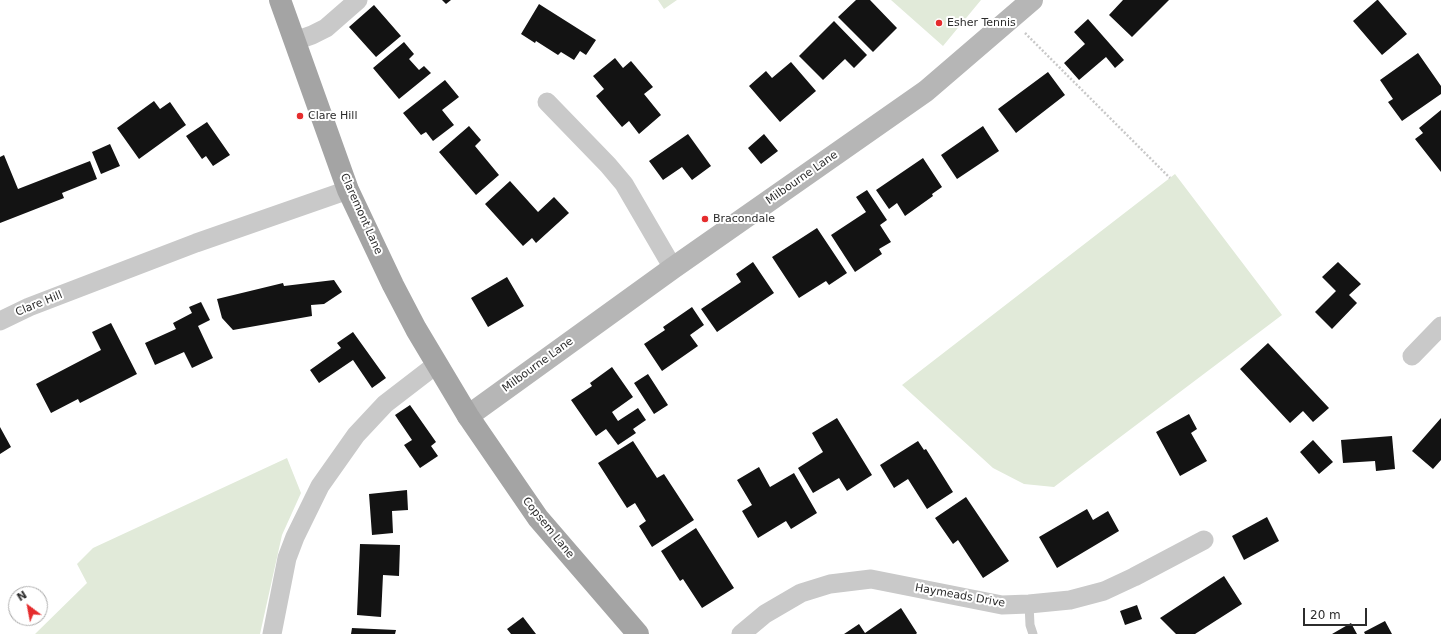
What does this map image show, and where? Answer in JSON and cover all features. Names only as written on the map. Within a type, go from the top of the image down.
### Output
[{"type":"main road","name":"Claremont Lane","points":[[280,0],[348,190],[416,330],[468,416]]},
{"type":"main road","name":"Copsem Lane","points":[[468,416],[538,518],[638,634]]},
{"type":"street","points":[[295,41],[326,28],[358,0]]},
{"type":"street","name":"Milbourne Lane","points":[[468,416],[673,268],[926,91],[1032,0]]},
{"type":"street","points":[[547,102],[608,165],[624,184],[673,268]]},
{"type":"street","name":"Clare Hill","points":[[0,321],[29,307],[196,243],[348,190]]},
{"type":"street","points":[[1412,356],[1441,326]]},
{"type":"street","points":[[272,634],[287,558],[295,537],[320,486],[356,434],[385,404],[437,364]]},
{"type":"street","name":"Haymeads Drive","points":[[741,634],[765,614],[801,593],[830,584],[871,579],[1002,605],[1070,600],[1104,591],[1204,540]]},
{"type":"lane","points":[[1029,604],[1030,625],[1033,634]]},
{"type":"path","points":[[1011,18],[1036,45],[1170,178]]},
{"type":"green space","points":[[658,0],[677,0],[664,9]]},
{"type":"green space","name":"Esher Tennis","points":[[891,0],[981,0],[943,46]]},
{"type":"green space","points":[[1175,174],[1282,315],[1054,487],[1024,484],[993,468],[902,385]]},
{"type":"green space","points":[[287,458],[301,493],[282,535],[260,634],[35,634],[43,626],[48,626],[48,621],[87,583],[77,564],[93,548]]},
{"type":"building","points":[[442,0],[451,0],[446,4]]},
{"type":"building","points":[[856,0],[870,0],[897,28],[873,52],[838,17]]},
{"type":"building","points":[[1123,0],[1169,0],[1132,37],[1109,15]]},
{"type":"building","points":[[1377,0],[1407,34],[1382,55],[1353,21]]},
{"type":"building","points":[[539,4],[596,40],[586,55],[580,51],[574,60],[561,52],[558,55],[536,41],[535,43],[521,34]]},
{"type":"building","points":[[374,5],[401,36],[376,57],[349,27]]},
{"type":"building","points":[[1088,19],[1124,60],[1115,68],[1106,57],[1079,80],[1064,63],[1085,44],[1074,32]]},
{"type":"building","points":[[834,21],[867,55],[854,68],[845,59],[823,80],[799,56]]},
{"type":"building","points":[[404,42],[414,54],[409,59],[419,70],[424,66],[431,73],[399,99],[373,68]]},
{"type":"building","points":[[1418,53],[1441,86],[1441,94],[1402,121],[1388,102],[1393,99],[1380,80]]},
{"type":"building","points":[[615,58],[623,68],[631,61],[653,87],[644,94],[661,115],[639,134],[629,121],[622,127],[596,96],[604,89],[593,76]]},
{"type":"building","points":[[791,62],[816,91],[780,122],[749,86],[766,71],[772,78]]},
{"type":"building","points":[[1048,72],[1065,95],[1016,133],[998,109]]},
{"type":"building","points":[[445,80],[459,97],[442,110],[454,125],[433,141],[426,132],[421,135],[403,113]]},
{"type":"building","points":[[154,101],[160,109],[170,102],[186,125],[139,159],[117,128]]},
{"type":"building","points":[[1441,110],[1441,172],[1415,139],[1423,133],[1419,128]]},
{"type":"building","points":[[207,122],[230,155],[213,166],[206,156],[202,159],[186,136]]},
{"type":"building","points":[[469,126],[481,140],[475,146],[499,175],[476,195],[439,152]]},
{"type":"building","points":[[983,126],[999,151],[957,179],[941,155]]},
{"type":"building","points":[[688,134],[711,166],[692,180],[682,167],[663,180],[649,161]]},
{"type":"building","points":[[764,134],[778,151],[761,164],[748,148]]},
{"type":"building","points":[[110,144],[120,166],[101,174],[92,152]]},
{"type":"building","points":[[4,155],[18,189],[90,161],[97,179],[62,193],[64,198],[0,223],[0,157]]},
{"type":"building","points":[[923,158],[942,187],[932,194],[933,196],[905,216],[897,203],[889,209],[876,190]]},
{"type":"building","points":[[510,181],[538,212],[554,197],[569,213],[536,243],[532,238],[523,246],[485,204]]},
{"type":"building","points":[[867,190],[887,220],[880,225],[891,242],[879,249],[882,254],[855,272],[831,235],[866,212],[856,197]]},
{"type":"building","points":[[817,228],[847,273],[829,285],[826,281],[799,298],[772,257]]},
{"type":"building","points":[[753,262],[774,293],[717,332],[701,309],[741,282],[736,274]]},
{"type":"building","points":[[1338,262],[1361,284],[1349,295],[1357,303],[1332,329],[1315,312],[1336,291],[1322,277]]},
{"type":"building","points":[[507,277],[524,306],[488,327],[471,298]]},
{"type":"building","points":[[334,280],[342,292],[324,304],[311,305],[312,316],[233,330],[222,318],[217,299],[283,283],[284,286]]},
{"type":"building","points":[[201,302],[210,320],[198,326],[213,358],[192,368],[184,352],[155,365],[145,343],[176,329],[173,323],[192,313],[189,307]]},
{"type":"building","points":[[692,307],[704,325],[690,335],[698,346],[662,371],[644,344],[665,330],[663,327]]},
{"type":"building","points":[[111,323],[137,374],[80,403],[78,399],[51,413],[36,384],[101,350],[92,332]]},
{"type":"building","points":[[353,332],[386,378],[372,388],[353,360],[319,383],[310,370],[341,348],[337,343]]},
{"type":"building","points":[[1268,343],[1329,408],[1313,422],[1303,411],[1290,423],[1240,369]]},
{"type":"building","points":[[612,367],[633,397],[612,412],[618,421],[638,408],[646,420],[633,429],[636,433],[618,445],[606,429],[596,436],[571,400],[592,386],[590,383]]},
{"type":"building","points":[[648,374],[668,405],[654,414],[634,383]]},
{"type":"building","points":[[410,405],[436,442],[431,446],[438,456],[420,468],[404,445],[412,440],[395,415]]},
{"type":"building","points":[[1189,414],[1197,429],[1191,433],[1207,461],[1180,476],[1156,432]]},
{"type":"building","points":[[837,418],[872,475],[847,491],[839,478],[813,493],[798,468],[823,452],[812,433]]},
{"type":"building","points":[[1441,418],[1441,460],[1433,469],[1412,451]]},
{"type":"building","points":[[0,427],[11,447],[0,454]]},
{"type":"building","points":[[1392,436],[1395,469],[1376,471],[1375,461],[1343,463],[1341,440]]},
{"type":"building","points":[[1313,440],[1333,462],[1319,474],[1300,452]]},
{"type":"building","points":[[633,441],[657,478],[664,474],[694,520],[652,547],[639,526],[646,521],[635,503],[627,508],[598,463]]},
{"type":"building","points":[[918,441],[924,450],[926,449],[953,492],[927,509],[908,479],[894,488],[880,465]]},
{"type":"building","points":[[759,467],[770,487],[794,473],[817,513],[791,529],[786,521],[758,538],[742,511],[752,505],[737,480]]},
{"type":"building","points":[[407,490],[408,510],[392,511],[393,533],[372,535],[369,494]]},
{"type":"building","points":[[966,497],[1009,561],[983,578],[958,540],[953,544],[935,518]]},
{"type":"building","points":[[1087,509],[1093,520],[1108,511],[1119,531],[1057,568],[1039,537]]},
{"type":"building","points":[[1267,517],[1279,541],[1244,560],[1232,536]]},
{"type":"building","points":[[696,528],[734,588],[702,608],[683,579],[680,581],[661,551]]},
{"type":"building","points":[[360,544],[400,545],[399,576],[383,575],[381,617],[357,615]]},
{"type":"building","points":[[1224,576],[1242,604],[1195,634],[1176,634],[1160,618]]},
{"type":"building","points":[[1137,605],[1142,619],[1125,625],[1120,611]]},
{"type":"building","points":[[901,608],[917,633],[916,634],[844,634],[859,624],[865,633]]},
{"type":"building","points":[[523,617],[536,634],[511,634],[507,629]]},
{"type":"building","points":[[1385,621],[1392,634],[1365,634],[1364,632]]},
{"type":"building","points":[[1351,623],[1357,634],[1332,634]]},
{"type":"building","points":[[352,628],[396,630],[395,634],[351,634]]},
{"type":"place","name":"Esher Tennis","points":[[939,23]]},
{"type":"place","name":"Clare Hill","points":[[300,116]]},
{"type":"place","name":"Bracondale","points":[[705,219]]}]
